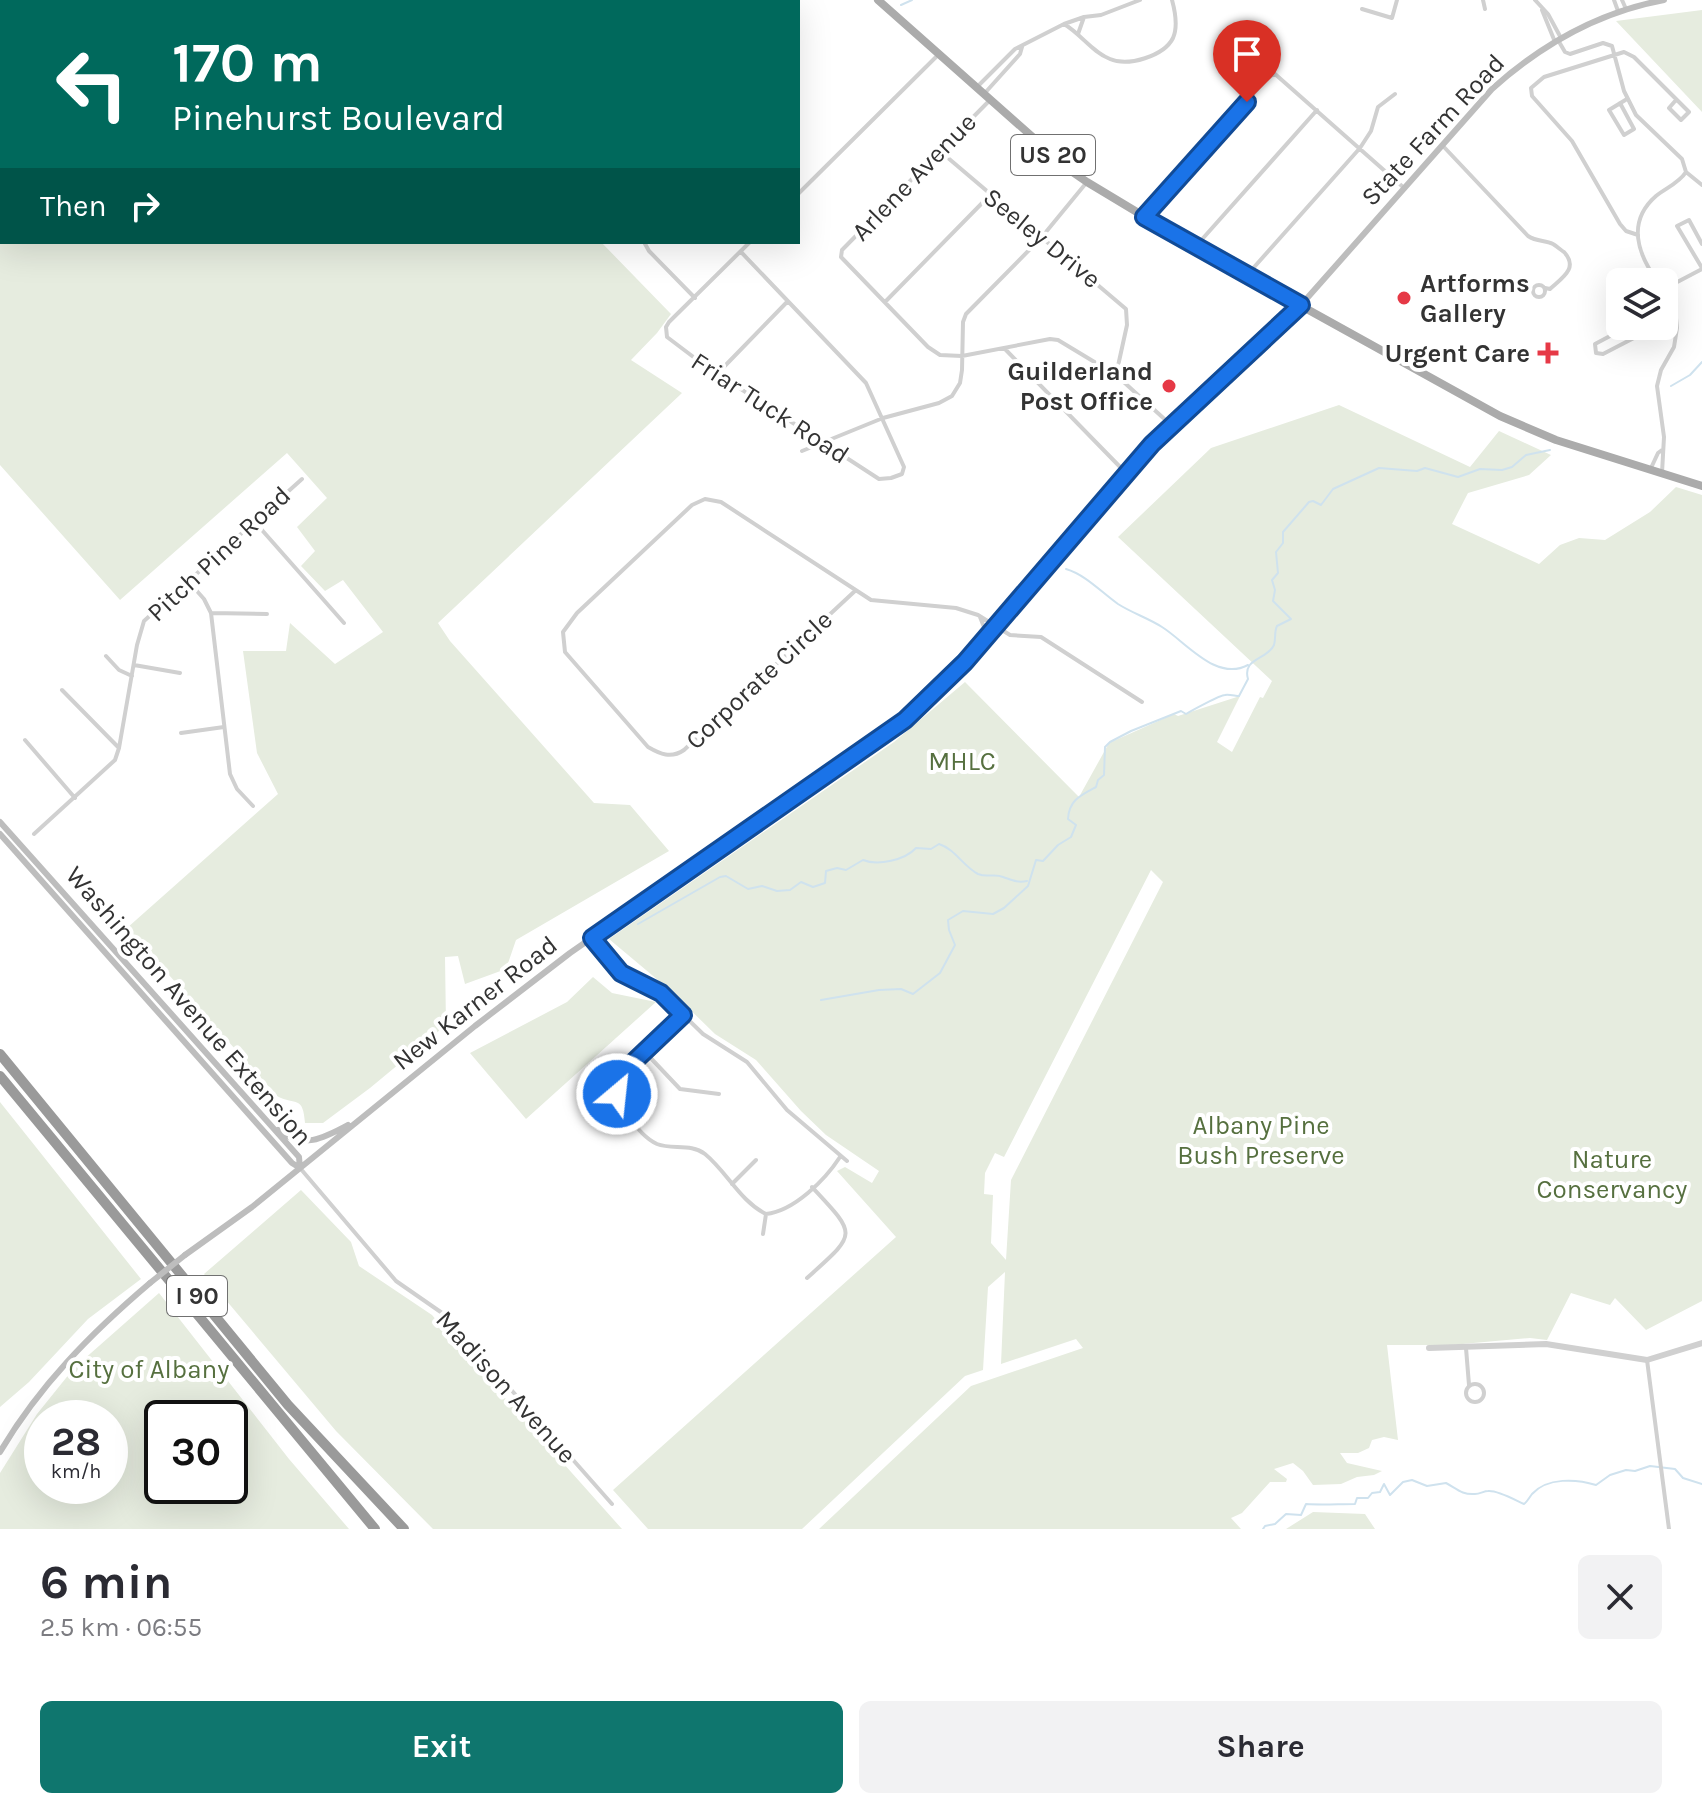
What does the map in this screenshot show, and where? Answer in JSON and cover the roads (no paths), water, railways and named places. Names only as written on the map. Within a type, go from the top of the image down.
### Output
[{"type":"highway","name":"I 90","points":[[0,1054],[281,1397],[404,1529]]},
{"type":"highway","name":"I 90","points":[[0,1076],[375,1529]]},
{"type":"main road","name":"US 20","points":[[878,0],[1087,182],[1144,217],[1500,416],[1556,440],[1702,486]]},
{"type":"main road","name":"State Farm Road","points":[[1301,305],[1492,89],[1524,62],[1558,40],[1622,10],[1664,0]]},
{"type":"main road","name":"New Karner Road","points":[[0,1452],[26,1411],[71,1356],[150,1283],[252,1207],[473,1027],[592,938],[893,729],[942,685],[982,642],[1125,472],[1171,425],[1301,305]]},
{"type":"main road","name":"Washington Avenue Extension","points":[[0,822],[299,1157],[300,1168]]},
{"type":"main road","name":"Washington Avenue Extension","points":[[0,834],[292,1163],[300,1168]]},
{"type":"main road","points":[[251,1104],[285,1135],[300,1141],[317,1140],[362,1118]]},
{"type":"street","points":[[983,94],[1015,49],[1064,24],[1101,15],[1140,0]]},
{"type":"street","points":[[1064,24],[1110,59],[1133,61],[1161,50],[1171,40],[1175,22],[1172,0]]},
{"type":"street","points":[[1362,9],[1392,18],[1397,0]]},
{"type":"street","points":[[1483,0],[1485,9]]},
{"type":"street","points":[[1535,0],[1568,53],[1607,43],[1612,46],[1627,99],[1644,125],[1682,159],[1686,172],[1702,185]]},
{"type":"street","points":[[1614,0],[1622,10]]},
{"type":"street","points":[[1622,0],[1622,10]]},
{"type":"street","points":[[1078,34],[1084,17]]},
{"type":"street","points":[[983,94],[1020,54],[1022,47]]},
{"type":"street","points":[[1638,235],[1626,231],[1620,224],[1572,141],[1530,91],[1532,85],[1544,77],[1624,52],[1631,54],[1689,112],[1681,120],[1669,108],[1676,100]]},
{"type":"street","points":[[800,192],[939,54]]},
{"type":"street","points":[[1144,217],[1268,77],[1275,74],[1404,189]]},
{"type":"street","name":"Arlene Avenue","points":[[885,302],[840,255],[941,152],[983,94]]},
{"type":"street","points":[[1246,276],[1360,148],[1371,131],[1378,107],[1395,94]]},
{"type":"street","points":[[1620,103],[1634,129],[1624,135],[1609,110],[1620,103],[1627,99]]},
{"type":"street","points":[[1195,247],[1317,110]]},
{"type":"street","points":[[1443,146],[1528,236],[1553,244],[1569,259],[1571,265],[1567,273],[1550,289],[1545,288]]},
{"type":"street","name":"Seeley Drive","points":[[941,152],[989,196],[1119,301],[1127,312],[1116,375]]},
{"type":"street","points":[[1648,268],[1641,257],[1638,235],[1647,206],[1686,172]]},
{"type":"street","points":[[802,451],[883,418],[942,402],[952,396],[960,383],[966,314],[1041,238],[1087,182]]},
{"type":"street","points":[[989,196],[885,302],[935,353],[962,356],[1054,339],[1068,344],[1116,375],[1171,425]]},
{"type":"street","points":[[1678,283],[1702,268],[1677,226],[1689,220],[1702,244]]},
{"type":"street","points":[[646,244],[661,265],[695,298],[748,244]]},
{"type":"street","points":[[741,252],[866,383],[883,418]]},
{"type":"street","name":"Friar Tuck Road","points":[[695,298],[669,322],[665,333],[677,346],[879,479],[901,475],[904,470],[883,418]]},
{"type":"street","points":[[717,374],[787,302]]},
{"type":"street","points":[[1606,338],[1595,344],[1596,353],[1603,354],[1630,340]]},
{"type":"street","points":[[1662,473],[1664,437],[1657,398],[1658,378],[1674,340]]},
{"type":"street","points":[[1004,348],[1125,472]]},
{"type":"street","points":[[1650,470],[1662,450]]},
{"type":"street","name":"Pitch Pine Road","points":[[34,834],[112,764],[119,748],[144,621],[302,479]]},
{"type":"street","name":"Corporate Circle","points":[[856,590],[675,755],[664,755],[648,747],[573,662],[565,652],[563,643],[565,627],[577,613],[692,505],[705,499],[721,502],[877,602],[948,606],[978,615],[1010,635],[1041,637],[1142,702]]},
{"type":"street","points":[[254,521],[344,623]]},
{"type":"street","points":[[188,581],[204,599],[211,613],[234,785],[253,806]]},
{"type":"street","points":[[211,613],[267,614]]},
{"type":"street","points":[[978,615],[984,627],[982,642]]},
{"type":"street","points":[[106,656],[119,670],[132,676]]},
{"type":"street","points":[[134,665],[180,673]]},
{"type":"street","points":[[62,690],[119,748]]},
{"type":"street","points":[[181,733],[224,727]]},
{"type":"street","points":[[25,740],[75,798]]},
{"type":"street","points":[[592,938],[621,973],[661,993],[714,1043],[747,1062],[787,1110],[847,1161]]},
{"type":"street","points":[[683,1015],[623,1072],[617,1091],[622,1110],[645,1136],[665,1146],[687,1147],[702,1152],[751,1205],[766,1214],[788,1208],[840,1157]]},
{"type":"street","points":[[644,1051],[680,1089],[719,1094]]},
{"type":"street","points":[[603,1091],[617,1091]]},
{"type":"street","points":[[732,1184],[756,1160]]},
{"type":"street","name":"Madison Avenue","points":[[300,1168],[396,1281],[445,1315],[612,1504]]},
{"type":"street","points":[[807,1278],[841,1248],[846,1236],[844,1222],[812,1187]]},
{"type":"street","points":[[763,1234],[766,1214]]},
{"type":"street","points":[[1429,1348],[1546,1344],[1647,1360],[1702,1343]]},
{"type":"street","points":[[1466,1348],[1467,1397],[1472,1401],[1481,1400],[1483,1387],[1474,1383],[1469,1386]]},
{"type":"street","points":[[1647,1360],[1669,1529]]},
{"type":"waterway","points":[[901,5],[912,0]]},
{"type":"waterway","points":[[1671,386],[1690,375],[1702,362]]},
{"type":"waterway","points":[[821,1000],[879,990],[901,989],[913,994],[940,973],[955,945],[948,920],[963,911],[993,914],[1004,908],[1028,886],[1036,860],[1043,861],[1071,837],[1076,825],[1068,819],[1071,807],[1096,787],[1104,775],[1105,747],[1110,742],[1181,711],[1186,714],[1222,696],[1239,696],[1248,679],[1249,667],[1271,650],[1277,626],[1291,619],[1273,601],[1275,590],[1272,580],[1278,573],[1276,552],[1283,543],[1283,532],[1309,502],[1321,505],[1333,489],[1379,468],[1417,471],[1425,468],[1458,477],[1480,469],[1502,470],[1512,467],[1526,455],[1550,450]]},
{"type":"waterway","points":[[1066,569],[1087,580],[1118,604],[1162,627],[1213,664],[1236,669],[1248,665]]},
{"type":"waterway","points":[[638,924],[720,877],[726,876],[748,889],[762,886],[777,891],[790,890],[801,882],[813,887],[825,883],[826,871],[837,868],[846,870],[863,860],[891,861],[916,848],[931,849],[939,844],[978,874],[1027,881]]},
{"type":"waterway","points":[[1263,1529],[1286,1514],[1301,1515],[1306,1504],[1355,1504],[1357,1498],[1368,1498],[1372,1493],[1380,1492],[1384,1484],[1390,1495],[1403,1482],[1412,1480],[1427,1486],[1446,1483],[1467,1494],[1497,1492],[1524,1504],[1538,1488],[1554,1482],[1580,1481],[1596,1485],[1610,1475],[1650,1466],[1675,1469],[1683,1478],[1702,1484]]},
{"type":"place","name":"Artforms Gallery","points":[[1404,298]]},
{"type":"place","name":"Urgent Care","points":[[1548,353]]},
{"type":"place","name":"Guilderland Post Office","points":[[1169,386]]},
{"type":"park label","name":"MHLC","points":[[962,761]]},
{"type":"park label","name":"Albany Pine Bush Preserve","points":[[1261,1140]]},
{"type":"park label","name":"Nature Conservancy","points":[[1612,1174]]},
{"type":"park label","name":"City of Albany","points":[[149,1369]]}]
